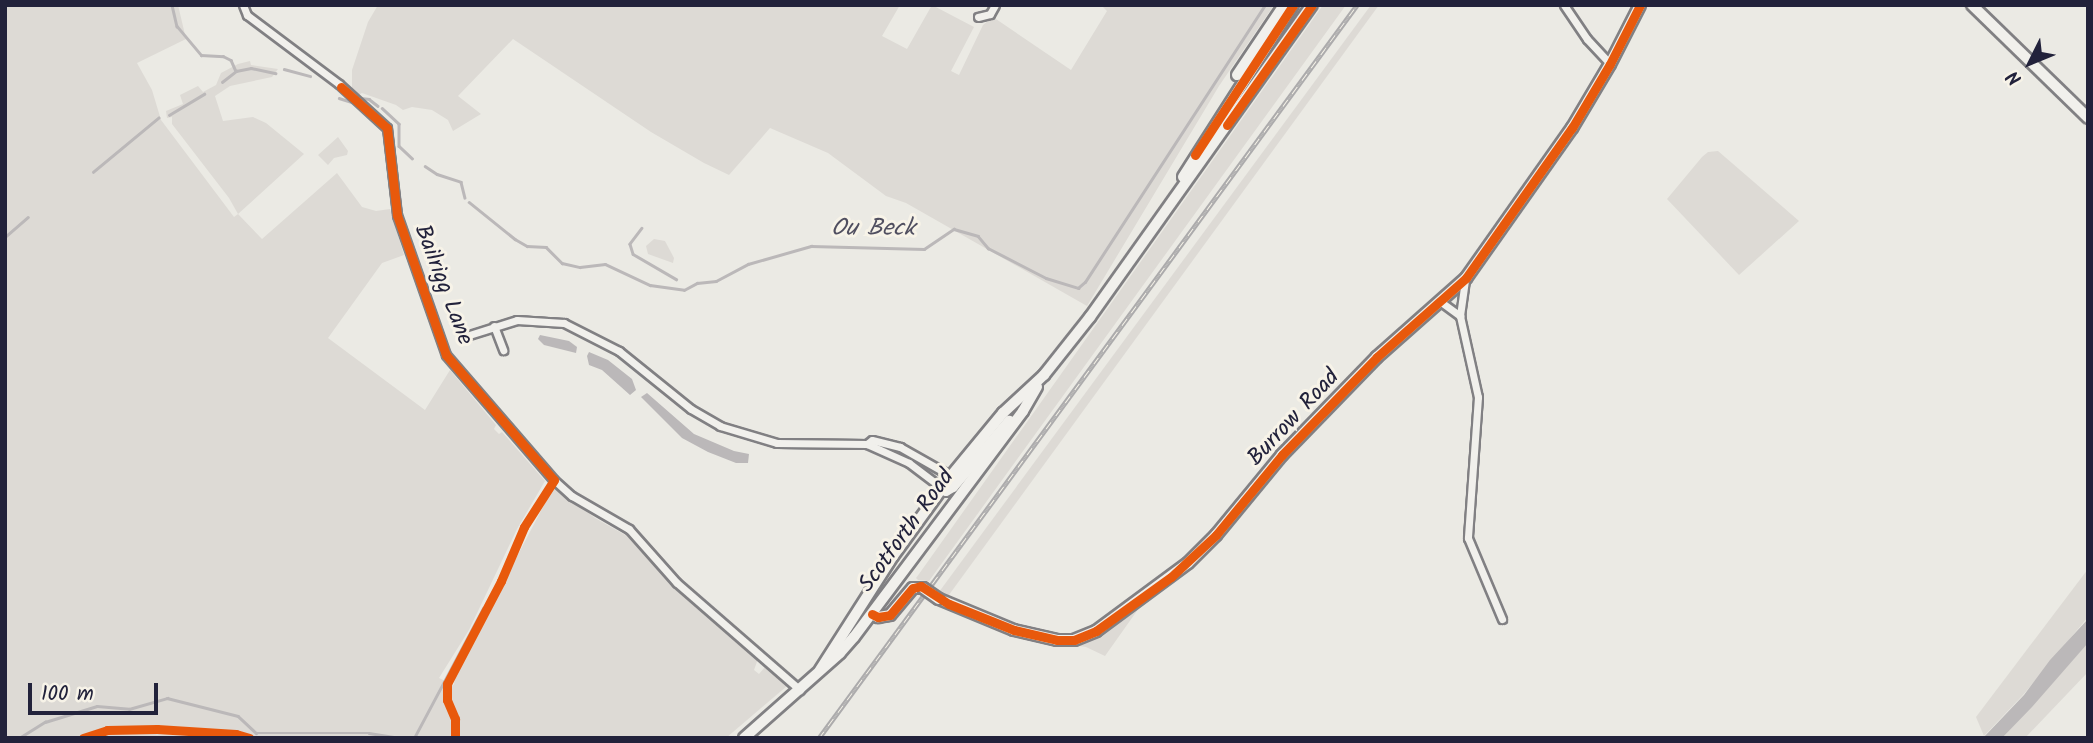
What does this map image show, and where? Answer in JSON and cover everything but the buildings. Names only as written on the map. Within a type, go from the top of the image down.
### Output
[{"type":"main road","points":[[1195,155],[1211,118],[1283,5]]},
{"type":"main road","name":"Scotforth Road","points":[[1162,217],[1195,155],[1293,5]]},
{"type":"main road","name":"Scotforth Road","points":[[867,611],[893,556],[942,488],[956,484],[1023,411],[1044,375],[1090,317],[1312,5]]},
{"type":"main road","name":"Scotforth Road","points":[[744,738],[840,653],[1003,413],[1044,375]]},
{"type":"street","name":"Bailrigg Lane","points":[[243,5],[247,15],[341,87],[387,128],[397,215],[446,355],[554,480],[589,507],[629,529],[677,583],[800,690]]},
{"type":"street","points":[[978,17],[990,14],[995,5]]},
{"type":"street","points":[[1564,5],[1587,39],[1610,64]]},
{"type":"street","name":"Burrow Road","points":[[867,611],[878,618],[890,615],[914,588],[923,588],[939,599],[1014,629],[1047,638],[1074,640],[1096,631],[1188,563],[1216,536],[1282,455],[1377,357],[1466,278],[1572,128],[1610,64],[1640,5]]},
{"type":"street","points":[[1972,5],[2088,118]]},
{"type":"street","points":[[1466,278],[1460,316],[1478,397],[1468,538],[1502,619]]},
{"type":"street","points":[[1441,302],[1460,316]]},
{"type":"street","points":[[466,336],[494,326],[531,319],[573,327],[619,351],[691,409],[735,432],[777,443],[867,444],[909,463],[942,488]]},
{"type":"street","points":[[494,326],[503,350]]},
{"type":"street","points":[[867,444],[872,440],[900,447],[956,484]]},
{"type":"shaded area","points":[[5,5],[178,5],[186,39],[137,63],[152,90],[161,120],[234,217],[238,214],[262,239],[337,173],[362,207],[376,211],[390,209],[404,255],[382,263],[328,338],[425,410],[450,370],[496,425],[494,429],[499,434],[502,432],[545,481],[517,529],[469,630],[439,678],[454,685],[455,675],[554,486],[595,518],[627,536],[675,589],[759,656],[754,670],[759,674],[765,667],[773,667],[787,686],[726,738],[5,738]]},
{"type":"shaded area","points":[[378,5],[900,5],[882,36],[907,49],[932,5],[974,27],[951,71],[959,75],[983,25],[993,17],[1071,70],[1107,11],[1101,5],[1274,5],[1219,86],[1087,306],[906,203],[886,196],[828,153],[770,128],[729,175],[651,132],[513,39],[458,96],[481,114],[453,131],[448,120],[432,110],[412,107],[403,110],[362,93],[358,95],[352,91],[352,70],[368,22]]},
{"type":"shaded area","points":[[1323,5],[1346,5],[929,581],[918,580],[916,578]]},
{"type":"shaded area","points":[[1371,5],[1379,5],[946,599],[941,596],[939,592]]},
{"type":"shaded area","points":[[250,61],[251,65],[278,69],[272,77],[230,86],[215,96],[223,121],[253,117],[266,123],[304,154],[238,214],[229,198],[172,124],[172,117],[167,118],[166,111],[183,104],[180,95],[198,86],[203,92],[216,85],[221,73]]},
{"type":"shaded area","points":[[338,137],[348,151],[347,155],[334,158],[328,165],[318,155]]},
{"type":"shaded area","points":[[1718,151],[1799,221],[1739,275],[1667,199],[1702,157],[1708,152]]},
{"type":"shaded area","points":[[654,239],[665,241],[674,258],[673,263],[648,254],[646,246]]},
{"type":"shaded area","points":[[540,335],[569,341],[577,347],[576,353],[544,345],[538,339]]},
{"type":"shaded area","points":[[589,352],[608,360],[632,379],[636,390],[630,395],[602,370],[589,365]]},
{"type":"shaded area","points":[[647,393],[694,434],[734,451],[749,454],[748,463],[736,463],[682,438],[641,397]]},
{"type":"shaded area","points":[[2088,569],[2088,617],[2023,695],[1984,736],[1976,717]]},
{"type":"shaded area","points":[[1139,608],[1105,656],[1086,647],[1072,645],[1099,636]]},
{"type":"shaded area","points":[[2088,619],[2088,643],[2032,707],[2002,738],[1983,738],[2024,695],[2050,660]]},
{"type":"shaded area","points":[[2088,643],[2088,672],[2025,738],[2002,738]]},
{"type":"waterway","name":"Ou Beck","points":[[172,5],[177,26],[201,55],[223,56],[231,60],[236,71],[251,68],[275,73]]},
{"type":"waterway","name":"Ou Beck","points":[[469,202],[515,239],[527,246],[546,247],[562,263],[580,267],[605,264],[650,285],[684,290],[697,283],[716,281],[748,264],[811,246],[924,249],[954,229],[978,236],[988,248],[1046,278],[1078,288],[1085,282],[1265,5]]},
{"type":"waterway","name":"Ou Beck","points":[[284,69],[310,76]]},
{"type":"waterway","points":[[222,82],[236,71]]},
{"type":"waterway","points":[[169,115],[204,94]]},
{"type":"waterway","name":"Ou Beck","points":[[339,98],[351,102]]},
{"type":"waterway","name":"Ou Beck","points":[[361,98],[369,99],[378,106]]},
{"type":"waterway","name":"Ou Beck","points":[[382,108],[399,124],[399,146],[412,158]]},
{"type":"waterway","points":[[93,172],[158,118]]},
{"type":"waterway","name":"Ou Beck","points":[[425,166],[437,174],[461,182],[465,198]]},
{"type":"waterway","points":[[5,237],[28,217]]},
{"type":"waterway","points":[[642,228],[630,244],[633,254],[676,279]]},
{"type":"waterway","points":[[414,738],[483,608]]},
{"type":"waterway","points":[[19,738],[45,722],[97,706],[129,709],[167,698],[238,716],[256,733],[369,733],[400,738]]},
{"type":"railway","points":[[819,738],[1357,5]]},
{"type":"cycle path","points":[[1195,155],[1293,5]]},
{"type":"cycle path","points":[[1227,125],[1312,5]]},
{"type":"cycle path","points":[[872,614],[878,617],[890,615],[913,588],[921,586],[949,604],[1014,630],[1057,640],[1074,640],[1096,631],[1171,577],[1216,535],[1282,455],[1377,357],[1466,278],[1572,128],[1610,64],[1640,5]]},
{"type":"cycle path","points":[[341,87],[387,128],[397,215],[446,355],[554,480],[524,527],[501,581],[447,684],[447,700],[455,719],[455,738]]},
{"type":"cycle path","points":[[83,738],[107,730],[157,729],[236,734],[249,738]]}]
